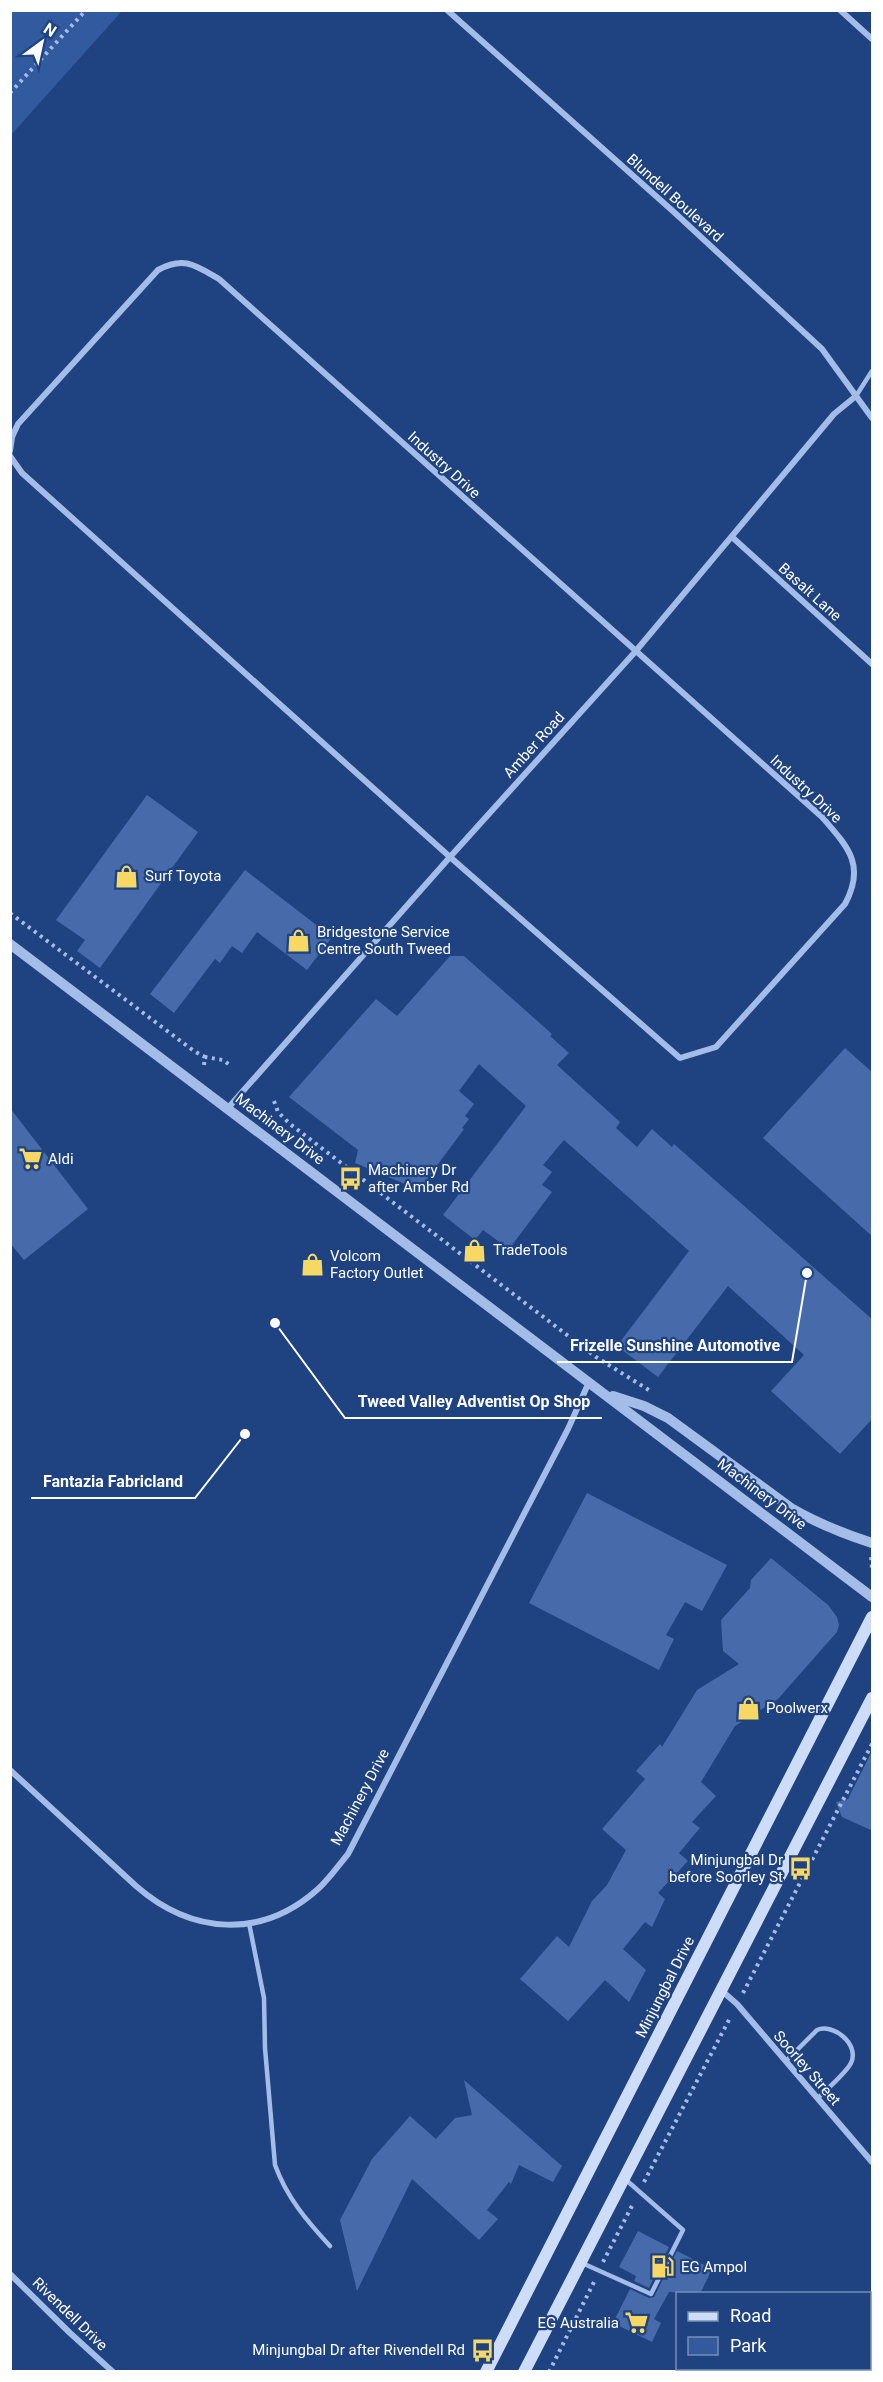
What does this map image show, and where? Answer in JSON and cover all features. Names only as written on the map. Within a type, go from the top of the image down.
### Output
[{"type":"main road","name":"Minjungbal Drive","points":[[486,2372],[873,1617]]},
{"type":"main road","points":[[524,2372],[873,1698]]},
{"type":"street","name":"Blundell Boulevard","points":[[447,10],[675,213],[822,350],[873,418]]},
{"type":"street","points":[[840,10],[873,39]]},
{"type":"street","name":"Industry Drive","points":[[10,451],[12,437],[18,424],[158,270],[172,263],[194,265],[219,279],[822,818],[844,843],[852,862],[856,879],[849,898],[716,1047],[680,1058],[450,857],[22,473],[10,456]]},
{"type":"street","name":"Amber Road","points":[[228,1108],[634,652],[834,414],[856,396]]},
{"type":"street","name":"Basalt Lane","points":[[732,537],[873,664]]},
{"type":"street","name":"Machinery Drive","points":[[10,944],[873,1597]]},
{"type":"street","name":"Machinery Drive","points":[[10,1770],[154,1902],[171,1912],[204,1923],[230,1925],[265,1920],[297,1905],[318,1888],[348,1854],[568,1429],[590,1381]]},
{"type":"street","name":"Machinery Drive","points":[[604,1393],[644,1406],[668,1419],[808,1518],[871,1548]]},
{"type":"street","name":"Soorley Street","points":[[722,1991],[737,2004],[873,2162]]},
{"type":"street","name":"Rivendell Drive","points":[[10,2274],[113,2372]]},
{"type":"lane","points":[[856,396],[873,371]]},
{"type":"lane","points":[[249,1923],[264,1998],[275,2165],[281,2182],[296,2208],[330,2246]]},
{"type":"lane","points":[[786,2061],[817,2030],[824,2027],[838,2031],[844,2037],[852,2054],[851,2063],[818,2098]]},
{"type":"lane","points":[[581,2263],[651,2294],[683,2230],[625,2179]]},
{"type":"path","points":[[10,93],[86,10]]},
{"type":"path","points":[[10,913],[194,1051],[205,1057],[223,1060],[231,1066]]},
{"type":"path","points":[[204,1065],[205,1057]]},
{"type":"path","points":[[274,1101],[279,1112],[290,1124],[596,1357],[657,1395]]},
{"type":"path","points":[[871,1548],[872,1568]]},
{"type":"path","points":[[549,2372],[639,2192],[873,1744]]},
{"type":"green space","points":[[10,11],[122,11],[11,135]]},
{"type":"building","name":"Surf Toyota","points":[[147,795],[198,832],[100,968],[77,951],[85,940],[56,920]]},
{"type":"building","name":"Bridgestone Service Centre South Tweed","points":[[245,870],[332,937],[307,970],[257,932],[242,953],[232,946],[220,963],[215,959],[174,1013],[150,994]]},
{"type":"building","points":[[450,956],[464,956],[552,1034],[550,1036],[569,1053],[557,1065],[620,1122],[616,1128],[637,1147],[652,1129],[672,1147],[674,1144],[873,1320],[873,1418],[840,1454],[771,1391],[804,1355],[728,1286],[658,1377],[617,1346],[689,1251],[564,1140],[543,1165],[552,1172],[542,1185],[552,1192],[509,1249],[483,1230],[475,1240],[443,1215],[526,1106],[479,1064],[459,1091],[474,1104],[465,1116],[469,1119],[419,1190],[355,1163],[358,1150],[289,1097],[376,999],[397,1016]]},
{"type":"building","points":[[845,1048],[873,1073],[873,1237],[763,1138]]},
{"type":"building","name":"Aldi","points":[[10,1108],[88,1209],[24,1260],[10,1243]]},
{"type":"building","points":[[587,1493],[727,1565],[702,1611],[685,1602],[666,1635],[674,1639],[659,1670],[529,1603]]},
{"type":"building","points":[[771,1558],[828,1605],[837,1617],[839,1625],[837,1632],[778,1699],[735,1726],[701,1782],[716,1796],[692,1822],[700,1828],[679,1853],[688,1861],[658,1893],[665,1899],[652,1927],[645,1922],[623,1949],[646,1970],[629,2002],[605,1980],[568,2021],[520,1979],[557,1936],[569,1947],[592,1901],[607,1885],[626,1850],[602,1829],[645,1779],[636,1771],[660,1744],[662,1747],[697,1690],[739,1664],[723,1651],[721,1620],[750,1588],[751,1580]]},
{"type":"building","points":[[873,1749],[873,1831],[842,1817],[836,1802],[848,1799]]},
{"type":"building","points":[[464,2080],[562,2166],[553,2182],[519,2165],[511,2184],[509,2182],[487,2210],[498,2219],[479,2240],[412,2179],[357,2291],[340,2220],[372,2159],[410,2116],[436,2139],[455,2118],[472,2115]]},
{"type":"building","points":[[638,2231],[669,2247],[649,2288],[634,2281],[636,2276],[619,2267]]},
{"type":"building","points":[[677,2251],[712,2269],[701,2292],[669,2292],[654,2319],[661,2323],[652,2342],[613,2323],[630,2289],[649,2298],[654,2297]]},
{"type":"place","name":"Surf Toyota","points":[[127,876]]},
{"type":"place","name":"Bridgestone Service Centre South Tweed","points":[[299,941]]},
{"type":"place","name":"Aldi","points":[[30,1159]]},
{"type":"place","name":"Machinery Dr after Amber Rd","points":[[350,1179]]},
{"type":"place","name":"TradeTools","points":[[475,1250]]},
{"type":"place","name":"Volcom Factory Outlet","points":[[312,1265]]},
{"type":"place","name":"Frizelle Sunshine Automotive","points":[[807,1273]]},
{"type":"place","name":"Tweed Valley Adventist Op Shop","points":[[275,1323]]},
{"type":"place","name":"Fantazia Fabricland","points":[[245,1434]]},
{"type":"place","name":"Poolwerx","points":[[748,1708]]},
{"type":"place","name":"Minjungbal Dr before Soorley St","points":[[801,1869]]},
{"type":"place","name":"EG Ampol","points":[[663,2267]]},
{"type":"place","name":"EG Australia","points":[[637,2323]]},
{"type":"place","name":"Minjungbal Dr after Rivendell Rd","points":[[483,2350]]}]
